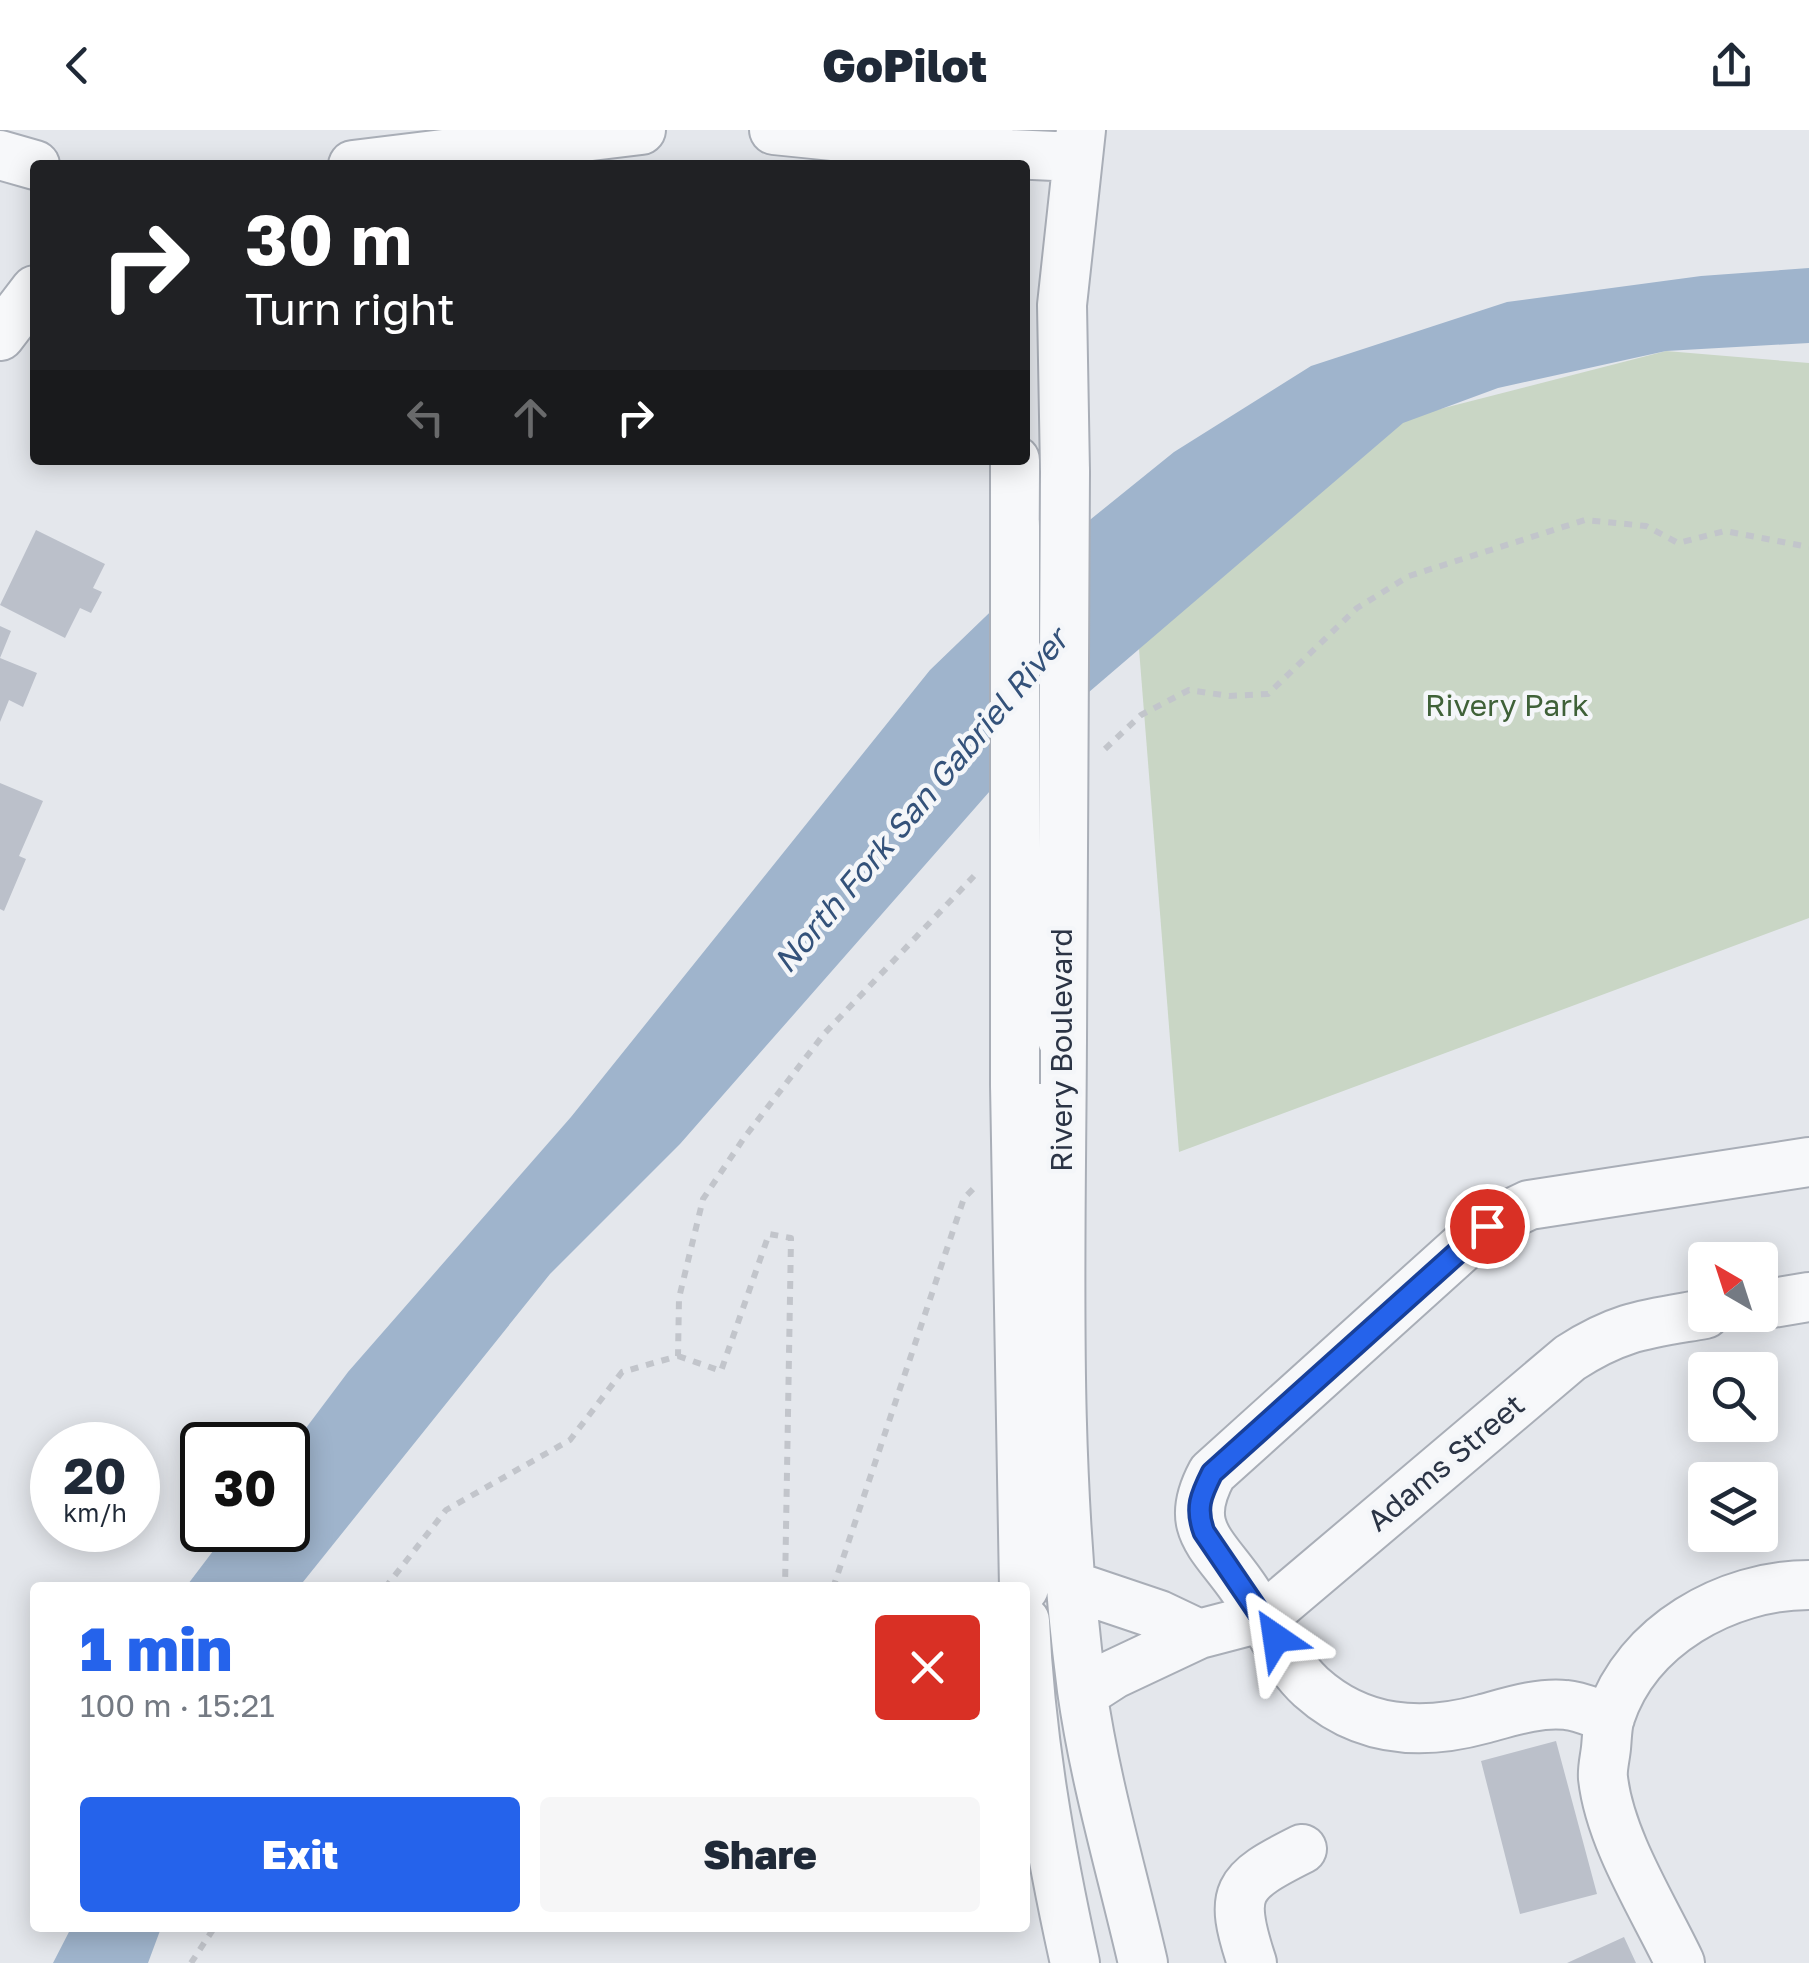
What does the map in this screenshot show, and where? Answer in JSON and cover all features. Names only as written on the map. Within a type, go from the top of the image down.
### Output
[{"type":"street","points":[[394,160],[641,130]]},
{"type":"street","points":[[774,130],[1011,150],[1079,144]]},
{"type":"street","name":"Rivery Boulevard","points":[[1079,144],[1062,305],[1066,472],[1060,1348],[1070,1585],[1083,1694],[1100,1787],[1143,1963]]},
{"type":"street","points":[[0,155],[30,164]]},
{"type":"street","points":[[0,336],[30,297]]},
{"type":"street","name":"Rivery Boulevard","points":[[1015,465],[1015,1084],[1024,1582]]},
{"type":"street","points":[[1610,1718],[1566,1705],[1526,1708],[1475,1722],[1420,1729],[1377,1725],[1347,1711],[1312,1687],[1288,1660],[1264,1617],[1200,1523],[1197,1513],[1201,1494],[1212,1473],[1487,1226],[1529,1204],[1809,1162]]},
{"type":"street","points":[[1778,1302],[1809,1297]]},
{"type":"street","name":"Adams Street","points":[[1083,1694],[1114,1674],[1199,1634],[1264,1617],[1570,1358],[1626,1327],[1688,1317]]},
{"type":"street","points":[[1070,1585],[1159,1615],[1199,1634]]},
{"type":"street","points":[[1680,1963],[1618,1834],[1602,1777],[1610,1718],[1636,1668],[1676,1628],[1746,1592],[1778,1585],[1809,1585]]},
{"type":"street","points":[[1030,1700],[1050,1850],[1075,1963]]},
{"type":"street","points":[[1252,1963],[1238,1922],[1238,1898],[1268,1866],[1302,1849]]},
{"type":"path","points":[[834,1582],[964,1198],[975,1186],[1018,1186]]},
{"type":"path","points":[[678,1356],[721,1371],[770,1234],[791,1238],[785,1582]]},
{"type":"path","points":[[191,1963],[211,1932]]},
{"type":"green space","name":"Rivery Park","points":[[1666,351],[1809,363],[1809,918],[1179,1152],[1139,649],[1354,431]]},
{"type":"water","name":"North Fork San Gabriel River","points":[[1809,268],[1809,343],[1666,351],[1498,388],[1403,423],[1040,734],[680,1144],[550,1274],[303,1582],[190,1582],[212,1552],[310,1552],[310,1423],[348,1372],[571,1117],[930,670],[1065,540],[1174,452],[1311,366],[1507,302],[1701,276]]},
{"type":"water","points":[[69,1932],[160,1932],[148,1963],[53,1963]]},
{"type":"building","points":[[36,530],[105,564],[93,588],[102,592],[91,613],[80,608],[65,638],[0,605]]},
{"type":"building","points":[[0,626],[11,631],[0,658]]},
{"type":"building","points":[[0,658],[37,673],[23,707],[9,700],[0,722]]},
{"type":"building","points":[[0,783],[43,801],[19,856],[26,859],[4,911],[0,909]]},
{"type":"building","points":[[1556,1741],[1597,1894],[1520,1914],[1481,1761]]},
{"type":"building","points":[[1624,1937],[1636,1963],[1567,1963]]},
{"type":"route","points":[[1276,1638],[1204,1532],[1197,1513],[1201,1494],[1212,1473],[1487,1226]]}]
